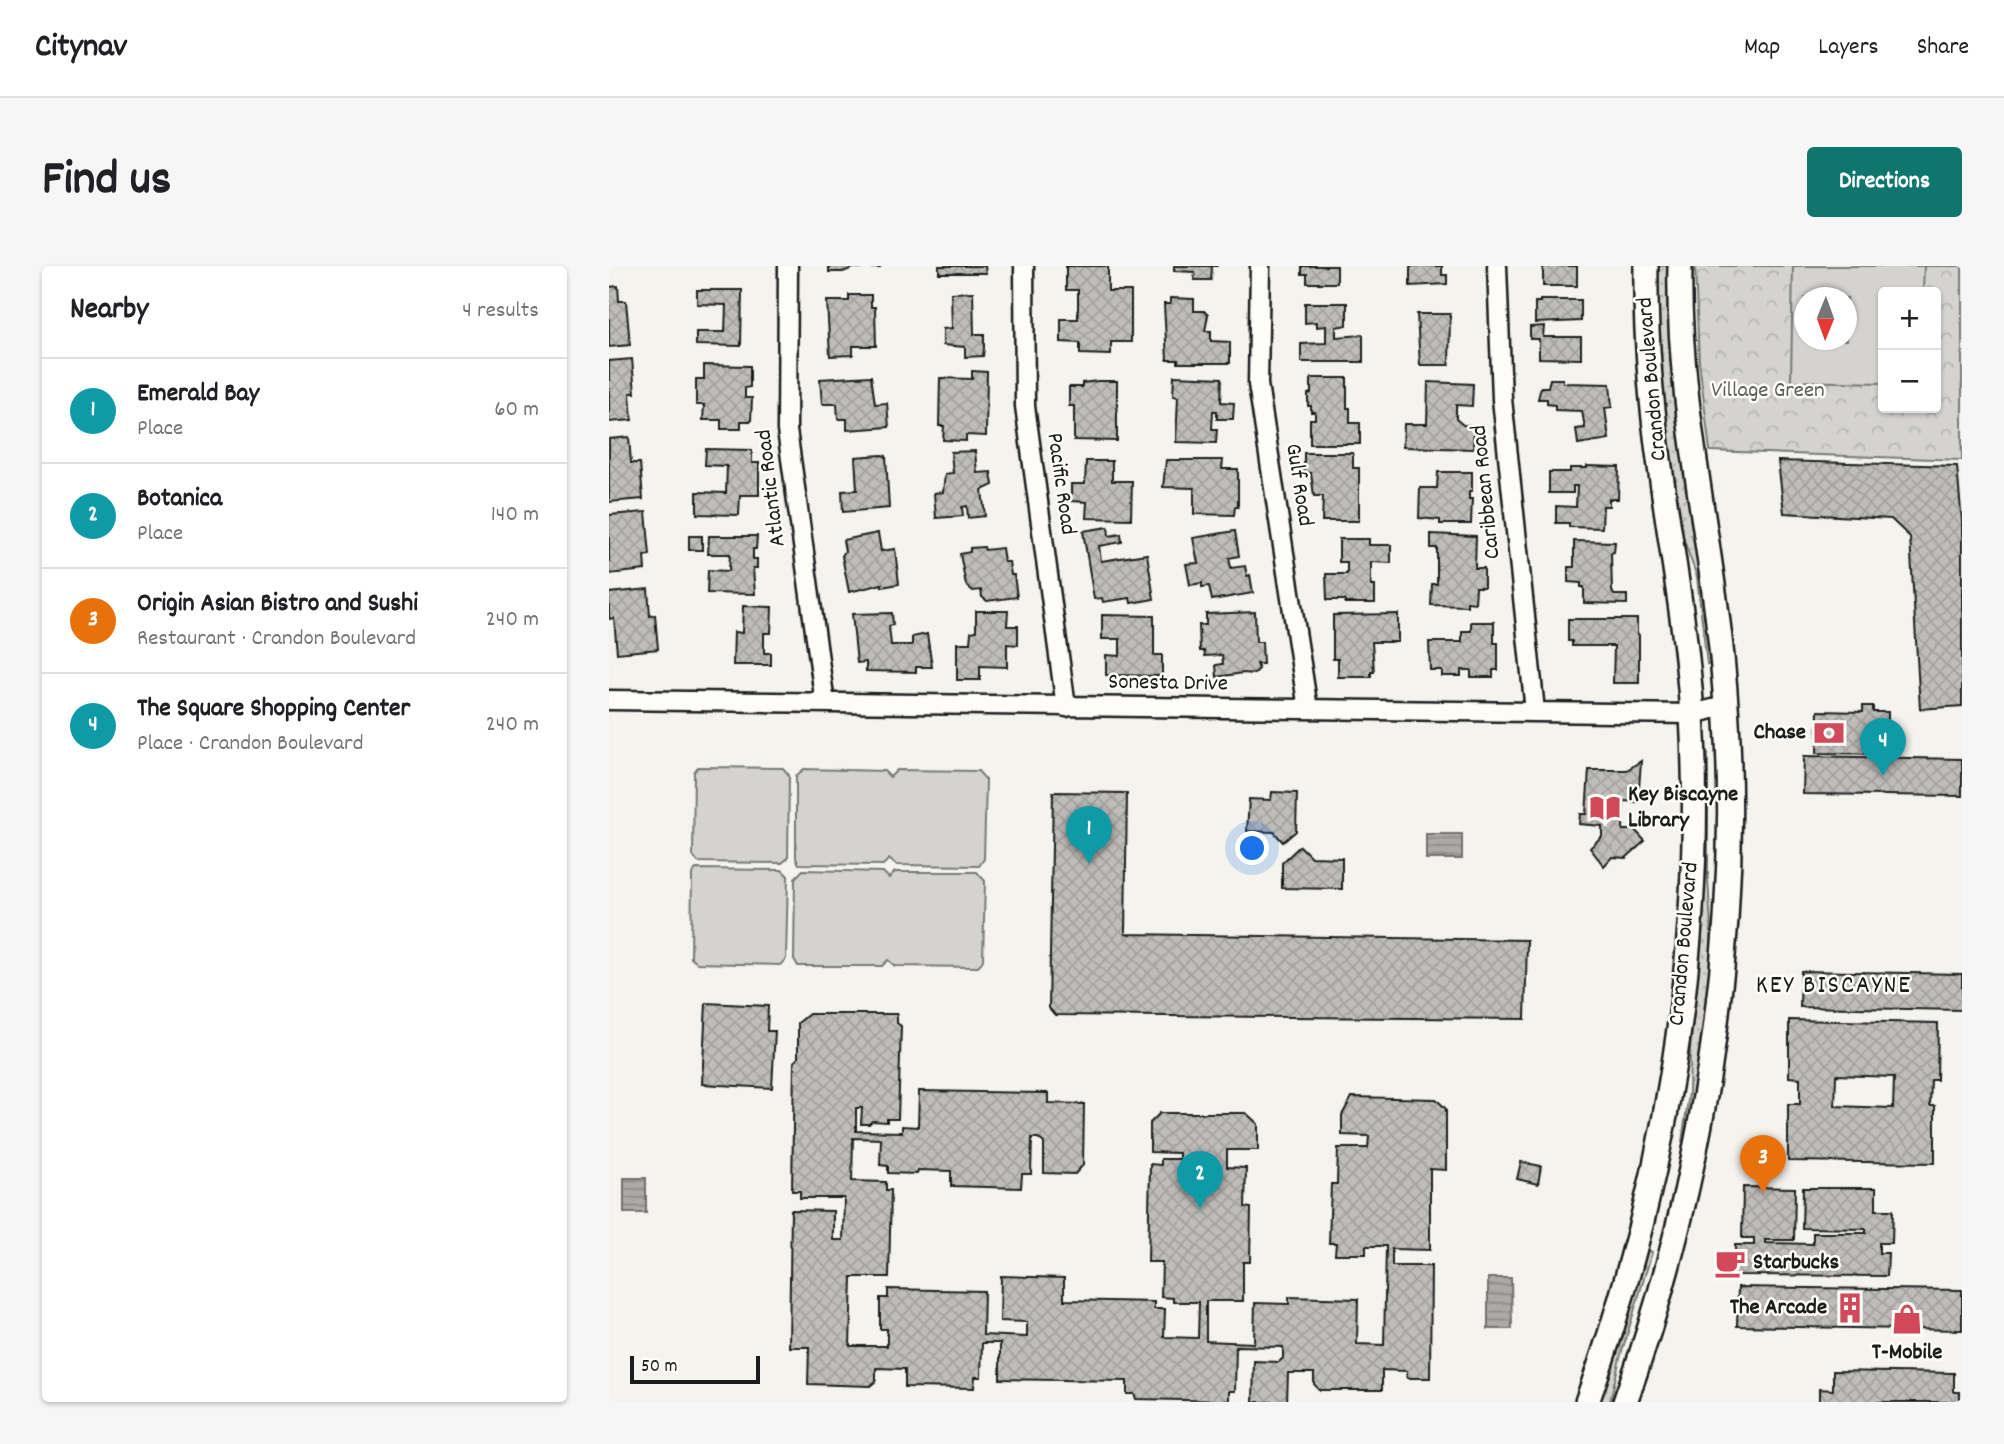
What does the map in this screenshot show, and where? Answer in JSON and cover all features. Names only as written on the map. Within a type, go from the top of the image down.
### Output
[{"type":"main road","name":"Crandon Boulevard","points":[[1587,1402],[1610,1337],[1655,1171],[1673,1077],[1689,929],[1694,794],[1692,714],[1683,626],[1653,409],[1646,266]]},
{"type":"main road","name":"Crandon Boulevard","points":[[1625,1402],[1671,1251],[1693,1156],[1717,1012],[1727,884],[1725,706],[1709,550],[1688,406],[1680,266]]},
{"type":"street","name":"Atlantic Road","points":[[788,266],[787,430],[825,703]]},
{"type":"street","name":"Pacific Road","points":[[1024,266],[1025,406],[1066,707]]},
{"type":"street","name":"Gulf Road","points":[[1261,266],[1258,384],[1308,709]]},
{"type":"street","name":"Caribbean Road","points":[[1497,266],[1502,399],[1535,711]]},
{"type":"street","name":"Sonesta Drive","points":[[609,700],[1692,714],[1725,706]]},
{"type":"green space","points":[[1657,266],[1667,266],[1670,286],[1712,663],[1707,664],[1697,577],[1681,532],[1667,441],[1658,330]]},
{"type":"green space","name":"Village Green","points":[[1695,266],[1962,266],[1962,460],[1710,451],[1699,361]]},
{"type":"green space","points":[[1793,266],[1924,266],[1923,287],[1878,287],[1878,383],[1791,381]]},
{"type":"green space","points":[[1704,753],[1708,753],[1708,878],[1712,946],[1700,1061],[1686,1142],[1682,1142],[1689,1093],[1700,939]]},
{"type":"green space","points":[[698,767],[783,768],[789,775],[788,858],[782,863],[698,862],[693,856],[694,772]]},
{"type":"green space","points":[[804,769],[884,771],[890,777],[897,770],[978,771],[986,780],[984,859],[979,866],[896,865],[889,859],[883,865],[799,864],[796,858],[796,776]]},
{"type":"green space","points":[[696,869],[782,870],[788,876],[786,959],[780,965],[697,963],[691,958],[692,874]]},
{"type":"green space","points":[[803,870],[883,872],[889,878],[895,872],[977,872],[985,881],[983,960],[978,967],[895,966],[888,960],[882,966],[798,966],[794,959],[795,878]]},
{"type":"green space","points":[[1647,1250],[1652,1252],[1620,1358],[1610,1402],[1599,1402],[1615,1357]]},
{"type":"shaded area","points":[[1426,834],[1462,834],[1462,859],[1426,859]]},
{"type":"shaded area","points":[[624,1178],[646,1178],[646,1213],[624,1213]]},
{"type":"shaded area","points":[[1488,1278],[1511,1278],[1512,1329],[1488,1329]]},
{"type":"building","points":[[829,266],[880,268],[853,268],[843,272],[829,272]]},
{"type":"building","points":[[939,266],[985,266],[986,273],[939,273]]},
{"type":"building","points":[[1066,266],[1108,266],[1108,291],[1131,291],[1131,342],[1111,342],[1111,355],[1080,354],[1080,343],[1061,342],[1061,319],[1078,319],[1078,290],[1066,290]]},
{"type":"building","points":[[1174,266],[1212,266],[1211,280],[1194,280],[1195,272],[1174,271]]},
{"type":"building","points":[[1302,266],[1337,266],[1337,283],[1307,283],[1307,274],[1302,274]]},
{"type":"building","points":[[1442,266],[1442,275],[1447,275],[1447,284],[1410,286],[1410,268]]},
{"type":"building","points":[[1543,266],[1577,266],[1577,286],[1543,286]]},
{"type":"building","points":[[618,286],[619,301],[626,301],[630,345],[609,347],[609,287]]},
{"type":"building","points":[[697,290],[742,290],[741,346],[696,345],[696,332],[725,332],[726,305],[697,304]]},
{"type":"building","points":[[973,292],[974,334],[984,334],[984,348],[983,356],[965,357],[965,347],[943,345],[943,329],[952,328],[951,293]]},
{"type":"building","points":[[849,295],[871,295],[871,307],[875,307],[876,346],[853,346],[853,355],[830,356],[827,301],[849,301]]},
{"type":"building","points":[[1170,298],[1194,299],[1194,311],[1204,311],[1208,315],[1205,331],[1211,331],[1211,341],[1230,342],[1230,363],[1178,363],[1178,360],[1167,360],[1164,304],[1170,304]]},
{"type":"building","points":[[1581,300],[1581,321],[1535,323],[1535,302]]},
{"type":"building","points":[[1305,303],[1347,303],[1347,325],[1336,327],[1336,337],[1363,335],[1363,362],[1301,362],[1301,344],[1326,343],[1326,326],[1317,327],[1317,322],[1305,323]]},
{"type":"building","points":[[1417,314],[1450,314],[1449,365],[1420,365]]},
{"type":"building","points":[[1544,326],[1543,337],[1581,337],[1581,359],[1539,358],[1539,339],[1530,339],[1530,327]]},
{"type":"building","points":[[632,359],[635,393],[630,393],[632,420],[609,422],[609,361]]},
{"type":"building","points":[[704,365],[750,366],[750,387],[745,388],[745,398],[752,398],[751,421],[741,421],[741,429],[721,429],[721,420],[703,420],[704,405],[696,405],[696,379],[704,379]]},
{"type":"building","points":[[972,371],[987,372],[986,436],[966,435],[966,441],[943,440],[944,426],[939,426],[940,378],[972,379]]},
{"type":"building","points":[[871,376],[875,404],[887,403],[889,427],[847,430],[847,419],[838,419],[837,404],[822,404],[820,379]]},
{"type":"building","points":[[1174,376],[1222,378],[1221,402],[1234,403],[1233,419],[1217,419],[1217,411],[1213,411],[1212,429],[1217,429],[1216,443],[1176,442],[1178,397],[1173,396]]},
{"type":"building","points":[[1311,378],[1347,378],[1347,408],[1350,408],[1350,423],[1360,423],[1360,444],[1310,444],[1310,419],[1315,419],[1315,412],[1311,412],[1311,406],[1308,406]]},
{"type":"building","points":[[1550,379],[1563,379],[1563,383],[1610,384],[1612,407],[1605,408],[1609,439],[1578,444],[1576,429],[1585,428],[1582,411],[1555,410],[1555,405],[1547,404],[1547,399],[1538,399],[1541,387],[1548,387]]},
{"type":"building","points":[[1117,381],[1117,441],[1074,440],[1074,406],[1069,406],[1069,387],[1082,387],[1082,383]]},
{"type":"building","points":[[1428,382],[1473,384],[1472,406],[1456,405],[1456,419],[1463,425],[1474,426],[1473,449],[1403,447],[1404,424],[1427,424]]},
{"type":"building","points":[[629,437],[631,463],[640,463],[643,499],[609,502],[609,439]]},
{"type":"building","points":[[706,449],[752,450],[752,463],[759,463],[759,495],[740,495],[739,515],[697,514],[697,492],[726,493],[727,466],[705,465]]},
{"type":"building","points":[[975,451],[977,473],[991,472],[993,485],[982,490],[985,516],[968,518],[967,506],[962,507],[963,516],[936,518],[934,493],[943,492],[945,474],[953,473],[951,452]]},
{"type":"building","points":[[1304,453],[1353,453],[1353,468],[1359,468],[1359,521],[1322,521],[1323,496],[1314,496],[1311,473],[1304,472]]},
{"type":"building","points":[[886,456],[889,508],[843,512],[842,491],[857,490],[855,457]]},
{"type":"building","points":[[1166,460],[1223,460],[1222,469],[1238,469],[1238,507],[1235,507],[1234,515],[1194,514],[1194,488],[1163,487]]},
{"type":"building","points":[[1086,461],[1112,461],[1112,481],[1132,481],[1131,519],[1086,518],[1087,502],[1071,501],[1071,484],[1085,484]]},
{"type":"building","points":[[1778,461],[1957,466],[1962,522],[1962,706],[1920,709],[1910,537],[1891,519],[1784,513]]},
{"type":"building","points":[[1619,467],[1618,499],[1609,499],[1609,506],[1603,506],[1602,528],[1569,527],[1569,523],[1556,523],[1556,506],[1576,507],[1577,486],[1573,486],[1573,493],[1549,493],[1549,472],[1570,472],[1570,468]]},
{"type":"building","points":[[1438,472],[1472,472],[1472,491],[1469,491],[1469,499],[1472,499],[1471,524],[1440,524],[1440,520],[1419,518],[1420,488],[1437,488]]},
{"type":"building","points":[[646,512],[650,555],[644,556],[645,570],[609,574],[609,515]]},
{"type":"building","points":[[1108,527],[1109,536],[1121,534],[1122,542],[1099,546],[1101,561],[1147,554],[1154,599],[1131,603],[1130,598],[1103,602],[1102,598],[1094,599],[1083,531]]},
{"type":"building","points":[[1235,531],[1239,556],[1229,558],[1231,568],[1245,566],[1247,576],[1250,575],[1253,593],[1212,600],[1209,586],[1202,587],[1202,583],[1190,585],[1186,564],[1198,563],[1193,538]]},
{"type":"building","points":[[878,533],[881,551],[895,549],[899,584],[882,587],[882,584],[849,592],[842,556],[845,551],[843,540]]},
{"type":"building","points":[[1431,534],[1476,536],[1475,568],[1484,568],[1484,587],[1476,587],[1475,603],[1467,602],[1467,606],[1431,605],[1432,584],[1437,584],[1437,548],[1431,548]]},
{"type":"building","points":[[689,536],[702,536],[702,550],[689,550]]},
{"type":"building","points":[[709,536],[757,536],[756,549],[753,549],[753,559],[757,559],[757,568],[753,568],[755,594],[707,593],[708,570],[729,571],[730,554],[708,554]]},
{"type":"building","points":[[1339,539],[1369,539],[1369,545],[1391,545],[1391,563],[1371,562],[1371,586],[1375,586],[1375,603],[1327,600],[1326,574],[1347,574],[1347,562],[1339,562]]},
{"type":"building","points":[[1574,541],[1615,542],[1614,552],[1611,553],[1612,591],[1614,595],[1627,595],[1627,604],[1584,603],[1584,587],[1581,587],[1581,583],[1568,582],[1568,567],[1574,567]]},
{"type":"building","points":[[984,547],[985,550],[1002,548],[1004,562],[1009,562],[1011,575],[1014,575],[1017,597],[987,601],[982,597],[981,590],[973,591],[966,585],[960,554],[970,552],[970,548]]},
{"type":"building","points":[[648,589],[650,616],[655,615],[658,649],[617,653],[614,618],[609,619],[609,593]]},
{"type":"building","points":[[743,606],[772,607],[771,633],[764,633],[764,653],[771,653],[771,665],[733,665],[734,632],[742,633]]},
{"type":"building","points":[[976,611],[1008,611],[1007,626],[1018,626],[1018,645],[1007,644],[1007,667],[980,666],[980,680],[957,680],[957,643],[970,643],[971,632],[976,631]]},
{"type":"building","points":[[1255,612],[1256,642],[1262,642],[1263,664],[1257,664],[1259,669],[1254,674],[1217,677],[1216,665],[1223,664],[1222,655],[1205,656],[1204,651],[1200,651],[1199,625],[1206,625],[1206,614]]},
{"type":"building","points":[[892,613],[893,625],[889,626],[891,645],[912,645],[912,637],[927,634],[932,667],[916,667],[916,672],[866,671],[866,662],[857,663],[852,614]]},
{"type":"building","points":[[1398,614],[1398,642],[1372,642],[1374,672],[1371,672],[1371,677],[1338,677],[1338,659],[1333,659],[1333,615]]},
{"type":"building","points":[[1102,615],[1154,616],[1154,655],[1162,655],[1162,676],[1106,675],[1106,655],[1120,656],[1120,639],[1102,639]]},
{"type":"building","points":[[1568,619],[1637,619],[1639,683],[1613,683],[1614,646],[1572,646],[1572,641],[1568,641]]},
{"type":"building","points":[[1471,622],[1494,622],[1494,643],[1498,643],[1498,670],[1493,670],[1493,677],[1471,677],[1471,670],[1461,670],[1461,676],[1442,676],[1442,670],[1430,670],[1429,642],[1462,642],[1462,631],[1471,631]]},
{"type":"building","points":[[1863,706],[1873,706],[1873,712],[1888,712],[1884,754],[1817,753],[1818,711],[1863,712]]},
{"type":"building","points":[[1804,756],[1962,759],[1962,796],[1803,794]]},
{"type":"building","name":"Key Biscayne Library","points":[[1641,761],[1638,802],[1624,801],[1623,830],[1635,830],[1645,841],[1626,858],[1612,857],[1604,866],[1590,848],[1602,836],[1602,826],[1579,824],[1580,814],[1586,814],[1589,770],[1627,770]]},
{"type":"building","points":[[1053,792],[1127,793],[1125,934],[1527,940],[1525,1019],[1055,1015],[1049,1008]]},
{"type":"building","points":[[1272,792],[1297,793],[1296,831],[1283,842],[1274,832],[1247,831],[1249,799],[1271,800]]},
{"type":"building","points":[[1300,846],[1311,857],[1342,858],[1342,889],[1282,888],[1282,863]]},
{"type":"building","points":[[1801,971],[1962,974],[1962,1010],[1800,1007]]},
{"type":"building","points":[[706,1003],[768,1006],[767,1031],[775,1031],[772,1088],[702,1084]]},
{"type":"building","points":[[809,1014],[897,1014],[897,1023],[901,1026],[898,1119],[861,1124],[862,1108],[856,1108],[856,1131],[902,1132],[902,1126],[918,1127],[919,1091],[1048,1093],[1048,1103],[1084,1104],[1083,1165],[1075,1174],[1044,1173],[1044,1143],[1038,1138],[1032,1138],[1031,1174],[1022,1174],[1021,1188],[951,1186],[951,1171],[888,1173],[888,1166],[880,1165],[881,1139],[853,1138],[852,1181],[886,1182],[886,1190],[891,1190],[889,1277],[852,1277],[850,1346],[887,1346],[887,1329],[880,1329],[880,1298],[888,1298],[888,1289],[984,1291],[983,1335],[1027,1337],[1027,1322],[1000,1321],[1001,1276],[1064,1278],[1064,1300],[1154,1302],[1154,1309],[1165,1309],[1164,1337],[1198,1338],[1199,1302],[1173,1302],[1173,1298],[1161,1297],[1162,1262],[1148,1262],[1150,1164],[1161,1165],[1161,1159],[1179,1159],[1179,1153],[1150,1152],[1150,1123],[1160,1113],[1246,1113],[1258,1124],[1258,1150],[1227,1150],[1227,1167],[1246,1168],[1245,1207],[1251,1208],[1250,1262],[1243,1262],[1243,1301],[1206,1301],[1206,1341],[1254,1343],[1255,1303],[1289,1304],[1289,1297],[1358,1299],[1357,1344],[1384,1345],[1386,1246],[1366,1246],[1366,1254],[1335,1254],[1336,1243],[1329,1243],[1331,1184],[1337,1184],[1338,1148],[1368,1148],[1369,1136],[1342,1135],[1342,1115],[1352,1097],[1436,1099],[1446,1109],[1446,1170],[1430,1169],[1430,1250],[1392,1249],[1392,1266],[1431,1266],[1430,1378],[1407,1378],[1407,1371],[1382,1370],[1382,1390],[1319,1390],[1314,1384],[1314,1373],[1288,1373],[1287,1402],[1253,1402],[1254,1361],[1279,1362],[1283,1358],[1283,1347],[1236,1346],[1235,1391],[1229,1391],[1229,1401],[1136,1399],[1134,1394],[1127,1394],[1127,1381],[1000,1379],[1000,1343],[982,1343],[981,1377],[975,1377],[974,1388],[905,1387],[905,1369],[876,1368],[876,1381],[870,1386],[808,1384],[809,1347],[789,1347],[791,1210],[833,1211],[833,1240],[843,1240],[844,1198],[800,1198],[800,1191],[792,1191],[794,1062],[798,1058],[798,1023]]},
{"type":"building","points":[[1789,1020],[1938,1023],[1937,1080],[1931,1080],[1930,1106],[1935,1106],[1935,1163],[1788,1161],[1788,1104],[1800,1104],[1800,1078],[1789,1077]],"holes":[[[1836,1075],[1894,1077],[1893,1108],[1835,1106]]]},
{"type":"building","points":[[1521,1162],[1541,1166],[1538,1184],[1517,1179]]},
{"type":"building","points":[[1743,1187],[1795,1188],[1794,1240],[1765,1240],[1765,1243],[1813,1244],[1813,1233],[1866,1233],[1866,1229],[1802,1228],[1803,1188],[1876,1188],[1876,1210],[1893,1210],[1892,1243],[1879,1243],[1879,1253],[1888,1253],[1887,1276],[1732,1275],[1732,1271],[1722,1271],[1722,1252],[1735,1252],[1735,1245],[1754,1245],[1754,1238],[1742,1238]]},
{"type":"building","name":"The Arcade","points":[[1738,1287],[1962,1290],[1962,1330],[1737,1326]]},
{"type":"building","points":[[1833,1371],[1954,1373],[1954,1392],[1960,1392],[1960,1402],[1819,1402],[1819,1389],[1833,1390]]},
{"type":"place","name":"Chase","points":[[1829,733]]},
{"type":"place","name":"The Square Shopping Center","points":[[1883,776]]},
{"type":"place","name":"Key Biscayne Library","points":[[1605,808]]},
{"type":"place","name":"Emerald Bay","points":[[1089,864]]},
{"type":"place","name":"Origin Asian Bistro and Sushi","points":[[1763,1193]]},
{"type":"place","name":"Botanica","points":[[1200,1209]]},
{"type":"place","name":"Starbucks","points":[[1730,1263]]},
{"type":"place","name":"The Arcade","points":[[1850,1308]]},
{"type":"place","name":"T-Mobile","points":[[1907,1319]]},
{"type":"district","name":"KEY BISCAYNE","points":[[1834,986]]}]
